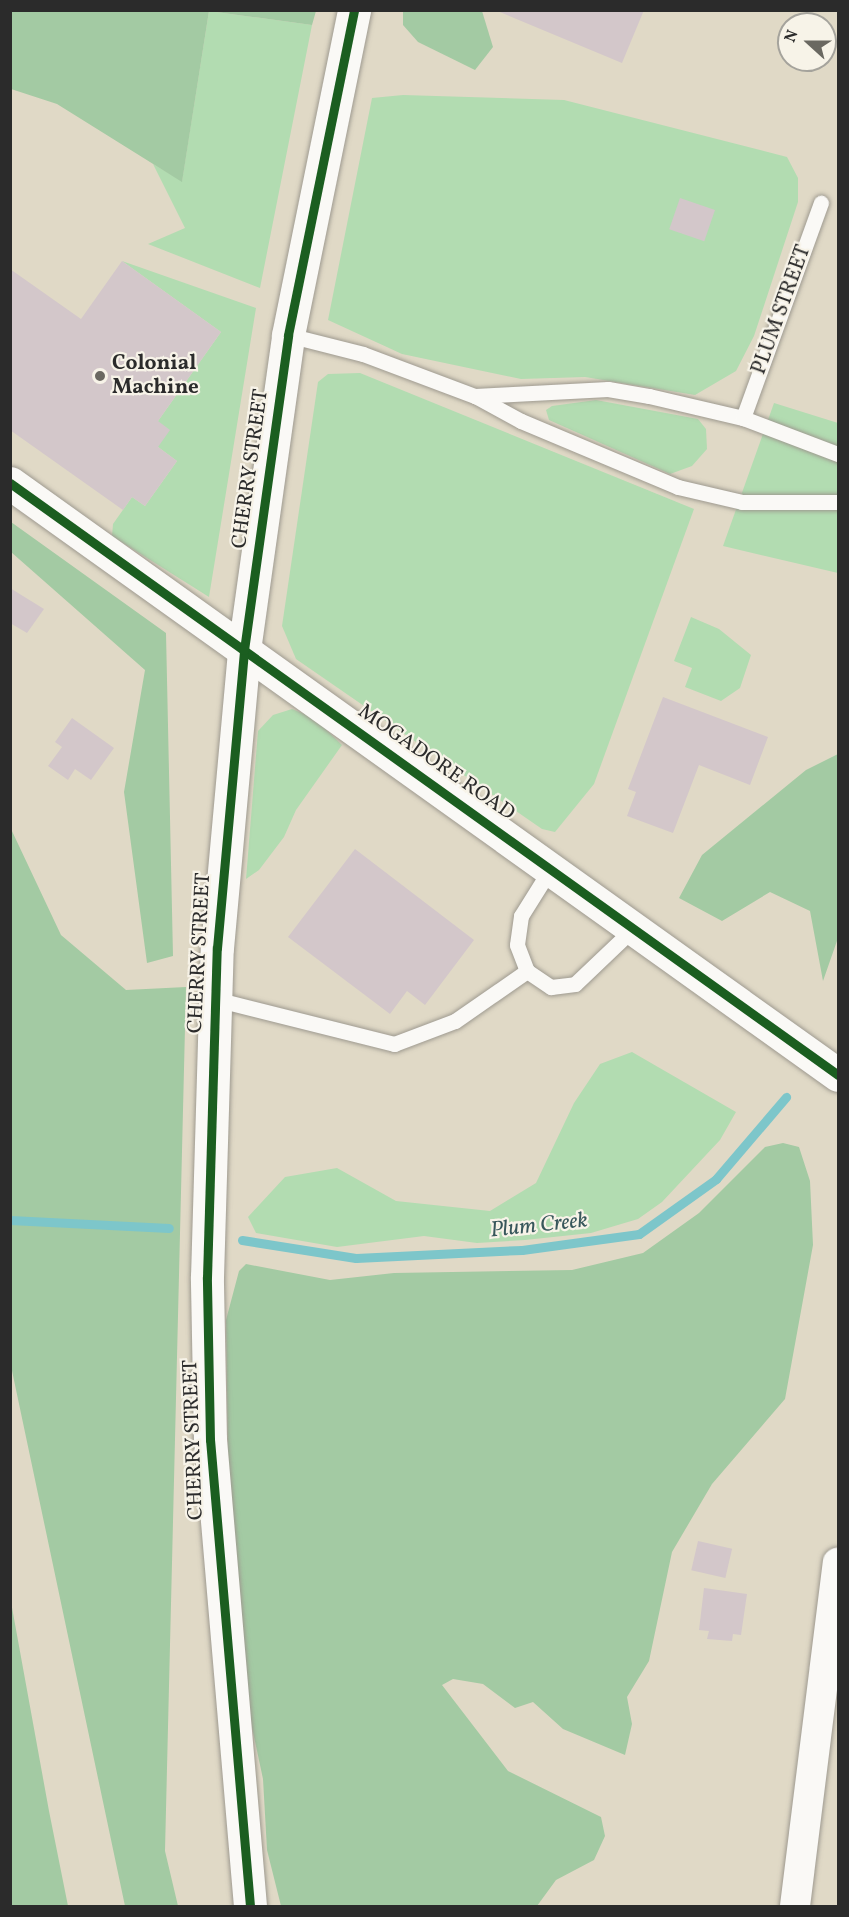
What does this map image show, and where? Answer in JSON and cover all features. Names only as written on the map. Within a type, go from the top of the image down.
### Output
[{"type":"street","name":"CHERRY STREET","points":[[250,1906],[210,1440],[207,1277],[215,999],[244,650],[288,335],[354,10]]},
{"type":"street","name":"MOGADORE ROAD","points":[[10,483],[636,926],[838,1075]]},
{"type":"street","points":[[795,1906],[838,1563]]},
{"type":"lane","name":"PLUM STREET","points":[[743,417],[821,203]]},
{"type":"lane","points":[[288,335],[363,354],[475,396],[530,425],[678,487],[742,502],[838,502]]},
{"type":"lane","points":[[475,396],[608,389],[743,417],[838,454]]},
{"type":"lane","points":[[551,867],[521,916],[517,945],[527,971],[551,987],[575,984],[636,926]]},
{"type":"lane","points":[[215,999],[394,1044],[455,1021],[527,971]]},
{"type":"green space","points":[[11,10],[316,11],[312,25],[209,11],[182,182],[57,104],[11,89]]},
{"type":"green space","points":[[209,11],[312,25],[260,288],[148,244],[185,228],[153,164],[182,181]]},
{"type":"green space","points":[[403,11],[482,11],[493,47],[475,70],[418,42],[403,25]]},
{"type":"green space","points":[[403,95],[564,100],[787,157],[798,178],[798,202],[754,336],[736,371],[695,395],[585,377],[521,379],[402,354],[328,320],[372,98]]},
{"type":"green space","points":[[122,261],[256,308],[209,597],[112,536],[113,524],[132,497],[145,506],[177,461],[158,447],[158,421],[221,332]]},
{"type":"green space","points":[[360,373],[694,509],[594,784],[555,832],[542,829],[296,659],[282,626],[318,382],[328,374]]},
{"type":"green space","points":[[596,400],[698,419],[706,429],[707,449],[692,466],[670,474],[549,420],[546,410],[552,406]]},
{"type":"green space","points":[[774,403],[838,423],[838,573],[723,546]]},
{"type":"green space","points":[[11,522],[166,633],[173,956],[147,963],[124,792],[145,670],[11,552]]},
{"type":"green space","points":[[691,617],[719,629],[751,655],[740,688],[721,701],[685,687],[692,668],[674,661]]},
{"type":"green space","points":[[292,709],[314,718],[342,745],[296,810],[284,837],[259,870],[246,879],[258,731],[273,715]]},
{"type":"green space","points":[[838,754],[838,938],[823,981],[810,911],[770,892],[722,921],[679,898],[702,855],[806,770]]},
{"type":"green space","points":[[11,829],[61,935],[126,990],[186,987],[165,1851],[178,1906],[125,1906],[11,1366]]},
{"type":"green space","points":[[632,1052],[736,1112],[720,1140],[662,1202],[638,1219],[591,1233],[525,1240],[477,1243],[424,1236],[337,1247],[256,1233],[248,1217],[285,1177],[337,1168],[396,1201],[490,1211],[536,1183],[574,1103],[600,1064]]},
{"type":"green space","points":[[783,1143],[799,1147],[810,1181],[813,1245],[785,1399],[712,1484],[672,1552],[649,1661],[627,1697],[632,1724],[625,1755],[563,1729],[533,1702],[515,1708],[483,1684],[453,1679],[442,1685],[508,1771],[601,1817],[605,1836],[594,1860],[556,1880],[537,1906],[281,1906],[267,1850],[263,1779],[247,1704],[228,1460],[226,1320],[239,1271],[246,1264],[330,1280],[394,1273],[572,1270],[643,1253],[699,1213],[765,1147]]},
{"type":"green space","points":[[11,1602],[49,1811],[68,1906],[11,1906]]},
{"type":"building","points":[[495,10],[644,10],[622,63]]},
{"type":"building","points":[[680,198],[715,210],[704,241],[669,229]]},
{"type":"building","name":"Colonial Machine","points":[[122,261],[221,332],[158,421],[170,430],[158,447],[177,461],[145,506],[132,497],[123,510],[10,430],[10,269],[81,319]]},
{"type":"building","points":[[10,588],[44,609],[27,633],[10,623]]},
{"type":"building","points":[[663,697],[768,737],[750,785],[699,765],[673,833],[627,816],[636,792],[628,789]]},
{"type":"building","points":[[72,718],[114,748],[91,780],[75,769],[68,780],[48,766],[62,747],[55,742]]},
{"type":"building","points":[[355,849],[474,940],[425,1005],[407,991],[390,1014],[288,937]]},
{"type":"building","points":[[698,1541],[732,1549],[725,1578],[691,1570]]},
{"type":"building","points":[[704,1588],[747,1594],[741,1635],[733,1634],[732,1641],[707,1639],[709,1631],[699,1630]]},
{"type":"waterway","name":"Plum Creek","points":[[242,1240],[356,1258],[522,1250],[639,1234],[716,1179],[786,1097]]},
{"type":"waterway","name":"Plum Creek","points":[[10,1220],[169,1228]]},
{"type":"cycle path","points":[[250,1906],[210,1440],[207,1277],[217,948],[244,650],[288,335],[354,10]]},
{"type":"cycle path","points":[[10,483],[838,1075]]},
{"type":"place","name":"Colonial Machine","points":[[100,376]]}]
